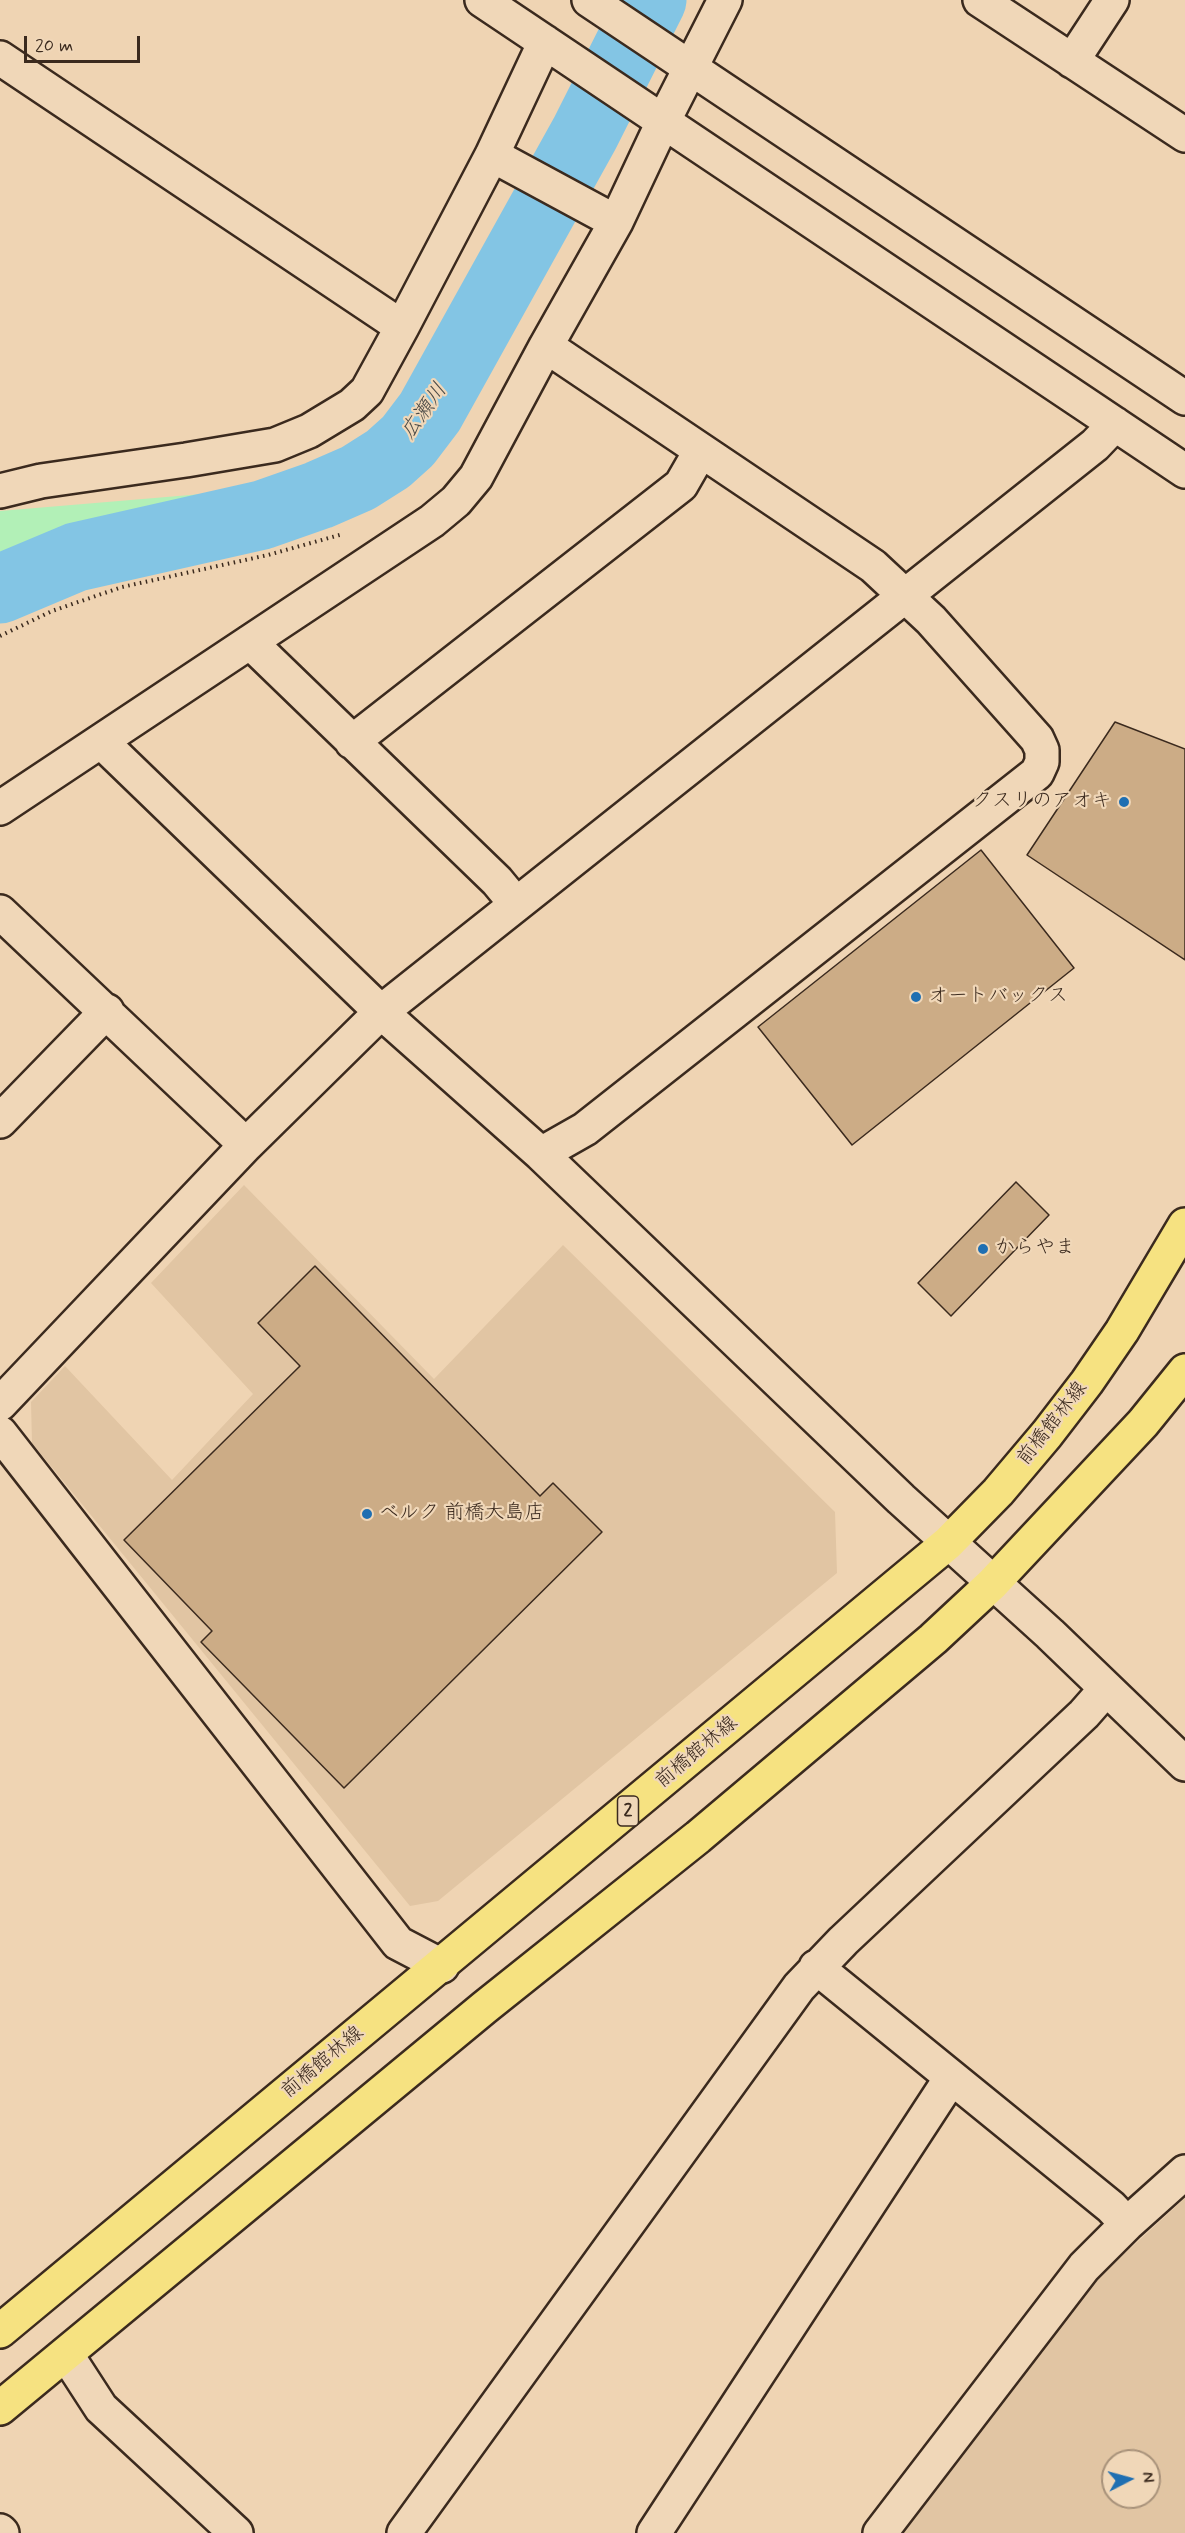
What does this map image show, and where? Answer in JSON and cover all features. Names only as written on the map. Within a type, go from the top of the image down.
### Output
[{"type":"main road","name":"前橋館林線","points":[[0,2331],[442,1966],[948,1543],[998,1492],[1087,1382],[1122,1332],[1185,1225]]},
{"type":"main road","points":[[0,2408],[494,2000],[698,1837],[933,1639],[992,1584],[1143,1423],[1185,1371]]},
{"type":"street","points":[[482,0],[1185,471]]},
{"type":"street","points":[[0,808],[432,521],[456,501],[476,477],[616,222],[652,112],[680,60],[725,0]]},
{"type":"street","points":[[981,0],[1185,135]]},
{"type":"street","points":[[1072,61],[1112,0]]},
{"type":"street","points":[[594,3],[1180,385]]},
{"type":"street","points":[[0,491],[41,481],[275,445],[309,431],[352,405],[367,391],[402,327],[504,161],[544,42]]},
{"type":"street","points":[[0,58],[402,327]]},
{"type":"street","points":[[504,161],[616,222]]},
{"type":"street","points":[[541,1154],[585,1129],[1036,773],[1042,762],[1042,750],[1037,739],[931,620],[873,566],[700,452],[546,346]]},
{"type":"street","points":[[0,1404],[246,1145],[381,1012],[1095,445],[1115,424]]},
{"type":"street","points":[[352,742],[681,485],[700,452]]},
{"type":"street","points":[[250,642],[497,881],[516,904]]},
{"type":"street","points":[[104,740],[110,750],[381,1012],[541,1154],[948,1543],[1050,1634],[1185,1764]]},
{"type":"street","points":[[0,912],[246,1145]]},
{"type":"street","points":[[0,1121],[106,1011]]},
{"type":"street","points":[[0,1433],[398,1943],[442,1966]]},
{"type":"street","points":[[404,2533],[799,1987],[816,1967],[1084,1714],[1106,1689]]},
{"type":"street","points":[[816,1967],[1111,2207],[1127,2224]]},
{"type":"street","points":[[654,2533],[951,2078]]},
{"type":"street","points":[[880,2533],[1084,2267],[1127,2224],[1185,2172]]},
{"type":"street","points":[[66,2354],[101,2408],[236,2533]]},
{"type":"path","points":[[0,636],[52,611],[122,587],[301,547],[351,530]]},
{"type":"shaded area","points":[[244,1185],[434,1379],[563,1245],[835,1512],[837,1573],[438,1901],[410,1906],[32,1443],[31,1402],[65,1366],[172,1480],[253,1394],[151,1283]]},
{"type":"shaded area","points":[[1185,2198],[1185,2533],[900,2533],[936,2491],[1082,2293]]},
{"type":"green space","points":[[214,493],[0,562],[0,511]]},
{"type":"building","name":"クスリのアオキ","points":[[1115,722],[1185,749],[1185,960],[1027,855]]},
{"type":"building","name":"オートバックス","points":[[981,850],[1074,968],[852,1145],[758,1027]]},
{"type":"building","name":"からやま","points":[[1016,1182],[1049,1215],[951,1316],[918,1283]]},
{"type":"building","name":"ベルク 前橋大島店","points":[[315,1266],[540,1496],[553,1483],[602,1532],[344,1788],[201,1642],[212,1631],[124,1540],[300,1366],[258,1323]]},
{"type":"waterway","name":"広瀬川","points":[[0,589],[76,557],[262,515],[319,495],[358,478],[388,459],[408,441],[430,412],[585,133],[652,0]]},
{"type":"place","name":"クスリのアオキ","points":[[1124,802]]},
{"type":"place","name":"オートバックス","points":[[916,997]]},
{"type":"place","name":"からやま","points":[[983,1249]]},
{"type":"place","name":"ベルク 前橋大島店","points":[[367,1514]]}]
